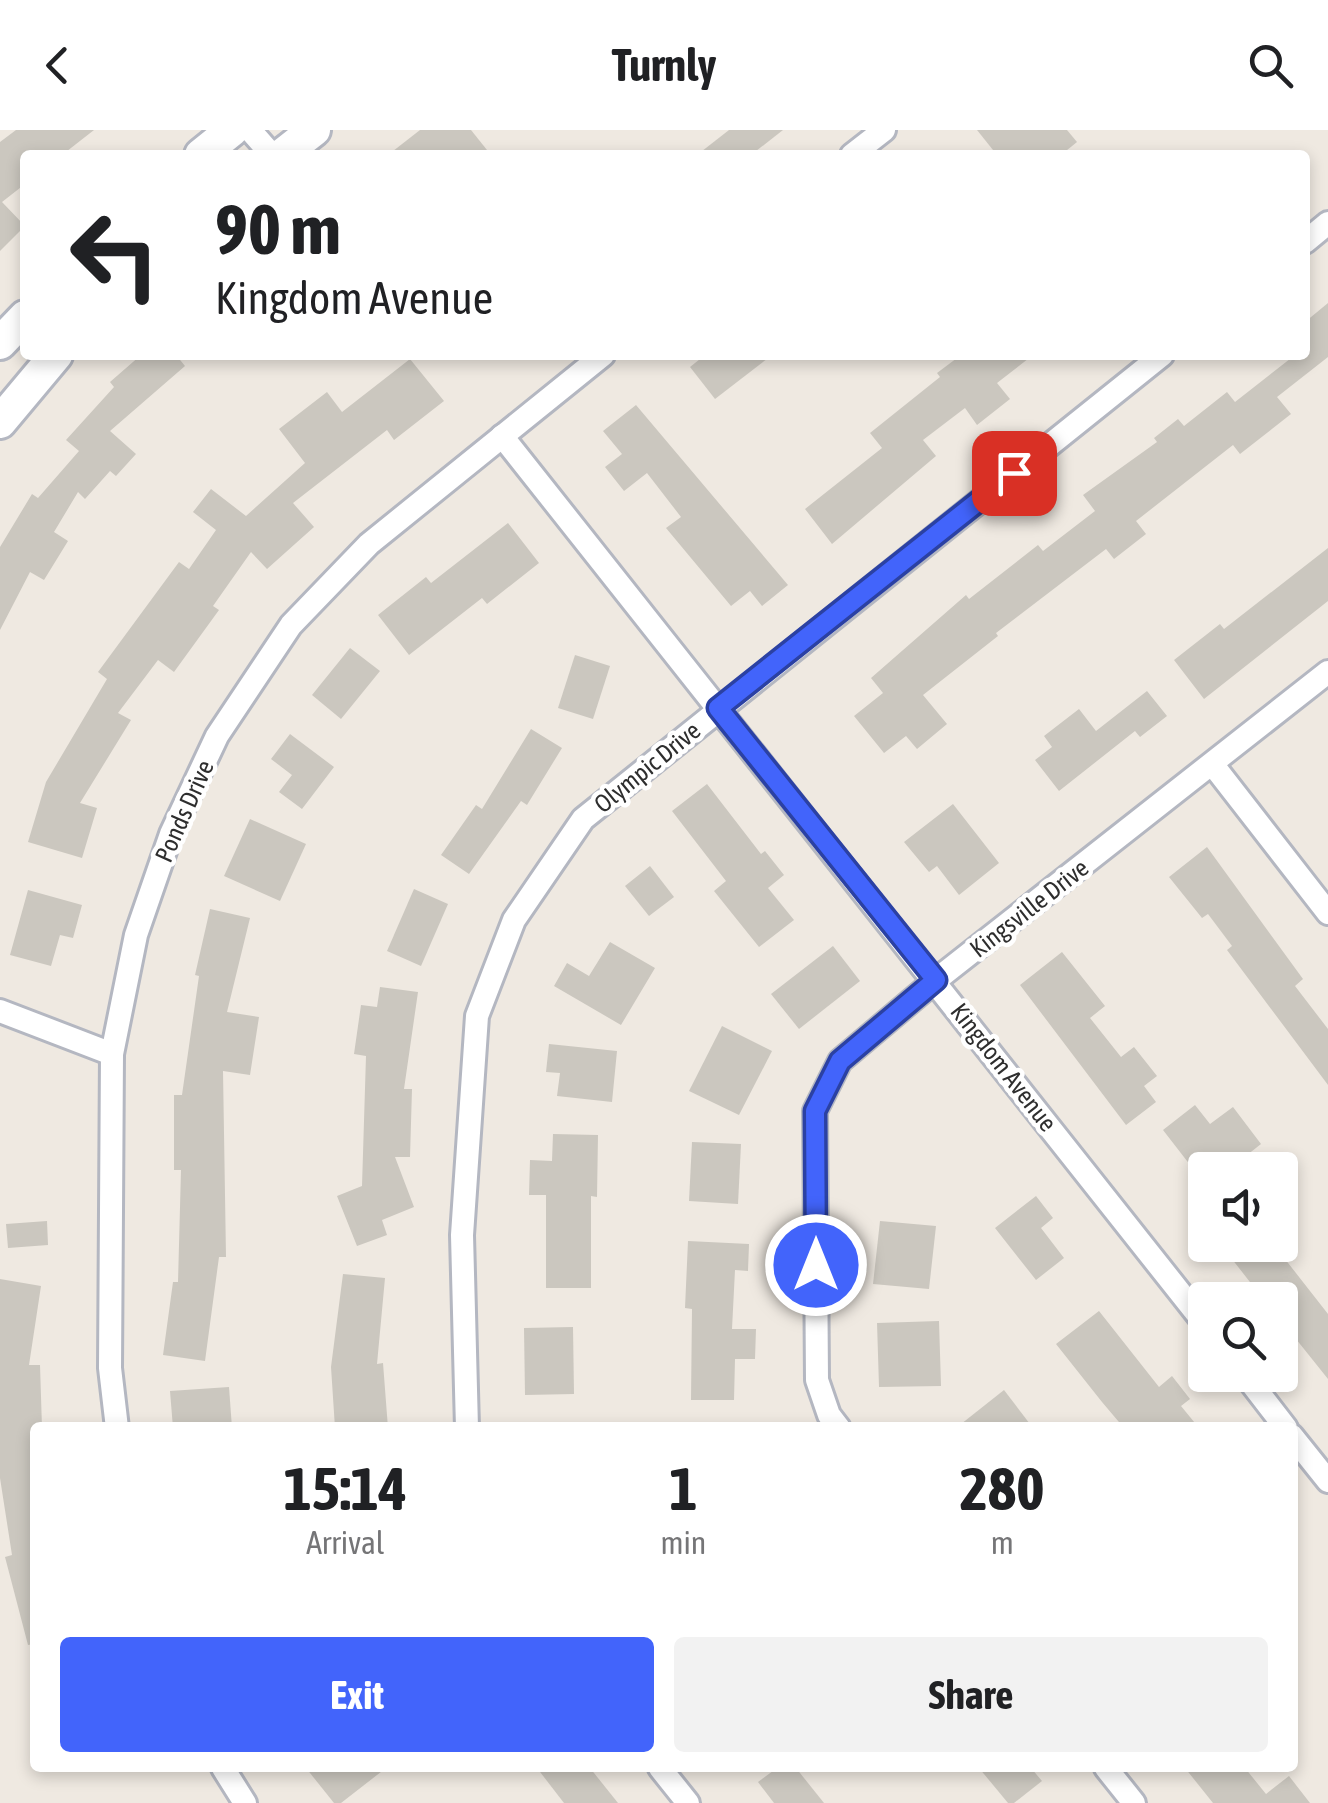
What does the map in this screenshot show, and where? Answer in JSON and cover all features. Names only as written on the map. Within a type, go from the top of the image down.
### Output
[{"type":"main road","points":[[207,150],[232,130]]},
{"type":"main road","points":[[288,150],[314,130]]},
{"type":"main road","points":[[0,344],[20,322]]},
{"type":"main road","points":[[0,422],[52,360]]},
{"type":"street","points":[[250,130],[268,150]]},
{"type":"street","points":[[858,150],[884,130]]},
{"type":"street","name":"Ponds Drive","points":[[116,1422],[110,1368],[112,1054],[136,934],[171,834],[218,736],[291,625],[369,544],[597,360]]},
{"type":"street","name":"Olympic Drive","points":[[467,1422],[462,1235],[477,1016],[514,920],[583,819],[1156,360]]},
{"type":"street","name":"Kingdom Avenue","points":[[502,436],[1188,1302]]},
{"type":"street","name":"Kingsville Drive","points":[[834,1422],[817,1380],[815,1111],[840,1061],[936,980],[1328,672]]},
{"type":"street","points":[[1213,765],[1328,913]]},
{"type":"street","points":[[0,1011],[112,1054]]},
{"type":"street","points":[[1258,1392],[1281,1422]]},
{"type":"street","points":[[1298,1444],[1328,1482]]},
{"type":"street","points":[[226,1772],[245,1803]]},
{"type":"street","points":[[663,1772],[688,1803]]},
{"type":"street","points":[[1109,1772],[1134,1803]]},
{"type":"building","points":[[16,130],[94,130],[68,150],[20,150],[20,188],[2,202],[20,221],[20,231],[0,251],[0,142]]},
{"type":"building","points":[[420,130],[471,130],[487,150],[394,150]]},
{"type":"building","points":[[729,130],[783,130],[757,150],[703,150]]},
{"type":"building","points":[[977,130],[1067,130],[1077,142],[1067,150],[993,150]]},
{"type":"building","points":[[1328,303],[1328,357],[1277,397],[1291,414],[1240,454],[1233,445],[1136,521],[1146,534],[1114,559],[1106,549],[996,633],[998,636],[923,695],[947,724],[917,749],[906,736],[884,753],[854,716],[883,693],[871,678],[966,595],[969,599],[1038,545],[1043,551],[1095,511],[1083,495],[1157,442],[1154,438],[1178,419],[1184,426],[1227,392],[1235,402],[1289,360],[1310,360],[1310,318]]},
{"type":"building","points":[[135,360],[180,360],[185,366],[110,431],[136,454],[116,476],[110,471],[85,499],[78,492],[54,532],[68,541],[44,580],[30,572],[0,630],[0,547],[32,494],[38,498],[79,451],[66,440],[114,387],[110,382]]},
{"type":"building","points":[[409,360],[444,401],[394,440],[387,430],[293,503],[314,527],[267,569],[251,552],[213,606],[219,610],[174,672],[158,660],[118,713],[131,720],[80,803],[97,808],[82,858],[28,842],[46,782],[107,679],[98,672],[179,562],[189,569],[216,530],[193,512],[211,489],[246,516],[305,463],[279,429],[327,392],[342,412]]},
{"type":"building","points":[[699,360],[766,360],[715,399],[690,367]]},
{"type":"building","points":[[954,360],[1027,360],[997,383],[1010,399],[977,425],[965,408],[923,440],[936,456],[832,544],[805,509],[882,448],[870,433],[940,377],[937,373]]},
{"type":"building","points":[[636,405],[788,585],[762,606],[750,591],[731,606],[666,528],[681,517],[647,473],[624,491],[605,467],[622,454],[603,431]]},
{"type":"building","points":[[508,523],[539,563],[487,604],[482,598],[409,655],[378,615],[426,577],[431,583]]},
{"type":"building","points":[[1328,548],[1328,601],[1204,699],[1174,660],[1220,624],[1224,629]]},
{"type":"building","points":[[350,648],[380,671],[341,719],[312,695]]},
{"type":"building","points":[[575,655],[610,666],[593,719],[558,708]]},
{"type":"building","points":[[1147,691],[1167,716],[1140,737],[1135,731],[1059,791],[1035,760],[1052,747],[1044,736],[1079,709],[1096,731]]},
{"type":"building","points":[[531,729],[562,748],[527,805],[521,801],[469,874],[441,855],[476,805],[482,809]]},
{"type":"building","points":[[290,734],[334,767],[302,809],[279,792],[292,775],[271,759]]},
{"type":"building","points":[[707,784],[761,854],[765,851],[784,875],[768,888],[794,920],[759,947],[714,891],[726,881],[672,811]]},
{"type":"building","points":[[953,804],[999,863],[959,895],[937,866],[929,872],[904,842]]},
{"type":"building","points":[[250,819],[306,844],[280,901],[224,876]]},
{"type":"building","points":[[1207,847],[1303,979],[1295,986],[1328,1029],[1328,1085],[1227,950],[1232,946],[1208,914],[1202,918],[1169,877]]},
{"type":"building","points":[[650,866],[674,897],[649,916],[625,886]]},
{"type":"building","points":[[414,889],[448,904],[421,966],[387,951]]},
{"type":"building","points":[[28,890],[82,905],[73,938],[60,935],[51,966],[10,955]]},
{"type":"building","points":[[210,909],[250,918],[227,1012],[259,1017],[250,1075],[223,1071],[226,1257],[219,1257],[205,1361],[163,1355],[173,1282],[178,1282],[181,1170],[174,1170],[174,1095],[182,1095],[199,976],[195,975]]},
{"type":"building","points":[[610,942],[655,968],[621,1025],[554,986],[567,963],[589,976]]},
{"type":"building","points":[[833,946],[860,981],[799,1029],[771,994]]},
{"type":"building","points":[[1062,952],[1105,1006],[1090,1018],[1121,1057],[1134,1047],[1157,1076],[1144,1086],[1156,1102],[1126,1125],[1020,985]]},
{"type":"building","points":[[380,987],[418,992],[404,1089],[412,1089],[410,1157],[395,1157],[414,1207],[382,1220],[387,1235],[357,1246],[337,1196],[362,1186],[366,1056],[354,1054],[361,1005],[377,1007]]},
{"type":"building","points":[[722,1026],[772,1051],[739,1115],[689,1091]]},
{"type":"building","points":[[549,1044],[617,1051],[612,1102],[557,1096],[560,1073],[546,1072]]},
{"type":"building","points":[[1195,1105],[1210,1124],[1233,1107],[1261,1144],[1251,1152],[1188,1152],[1188,1162],[1163,1130]]},
{"type":"building","points":[[553,1134],[598,1135],[597,1197],[591,1196],[591,1288],[546,1288],[546,1195],[529,1195],[530,1160],[552,1161]]},
{"type":"building","points":[[692,1142],[741,1144],[738,1204],[689,1201]]},
{"type":"building","points":[[1036,1196],[1053,1218],[1041,1228],[1064,1258],[1036,1280],[995,1228]]},
{"type":"building","points":[[47,1221],[48,1245],[8,1248],[6,1224]]},
{"type":"building","points":[[880,1221],[936,1226],[929,1289],[873,1284]]},
{"type":"building","points":[[688,1241],[749,1244],[748,1271],[735,1270],[732,1329],[756,1329],[755,1359],[735,1359],[734,1400],[691,1400],[692,1309],[685,1308]]},
{"type":"building","points":[[1234,1262],[1287,1262],[1328,1314],[1328,1379],[1298,1342],[1298,1282],[1250,1282]]},
{"type":"building","points":[[343,1274],[385,1278],[377,1364],[383,1363],[388,1422],[335,1422],[331,1367]]},
{"type":"building","points":[[0,1279],[41,1286],[29,1365],[40,1365],[42,1422],[30,1422],[30,1645],[5,1557],[12,1555],[0,1478]]},
{"type":"building","points":[[1099,1311],[1159,1387],[1172,1376],[1190,1399],[1181,1406],[1194,1422],[1119,1422],[1056,1344]]},
{"type":"building","points":[[939,1321],[941,1386],[879,1387],[877,1323]]},
{"type":"building","points":[[573,1327],[574,1394],[525,1395],[524,1328]]},
{"type":"building","points":[[229,1387],[232,1422],[173,1422],[170,1391]]},
{"type":"building","points":[[1004,1390],[1028,1422],[964,1422]]},
{"type":"building","points":[[309,1772],[381,1772],[341,1803],[334,1803]]},
{"type":"building","points":[[540,1772],[593,1772],[618,1803],[564,1803]]},
{"type":"building","points":[[772,1772],[799,1772],[824,1803],[774,1803],[758,1782]]},
{"type":"building","points":[[982,1772],[1034,1772],[1042,1781],[1014,1803],[1008,1803]]},
{"type":"building","points":[[1188,1772],[1248,1772],[1266,1794],[1289,1776],[1310,1803],[1213,1803]]},
{"type":"route","points":[[816,1265],[815,1111],[840,1061],[936,980],[718,708],[1014,473]]}]
